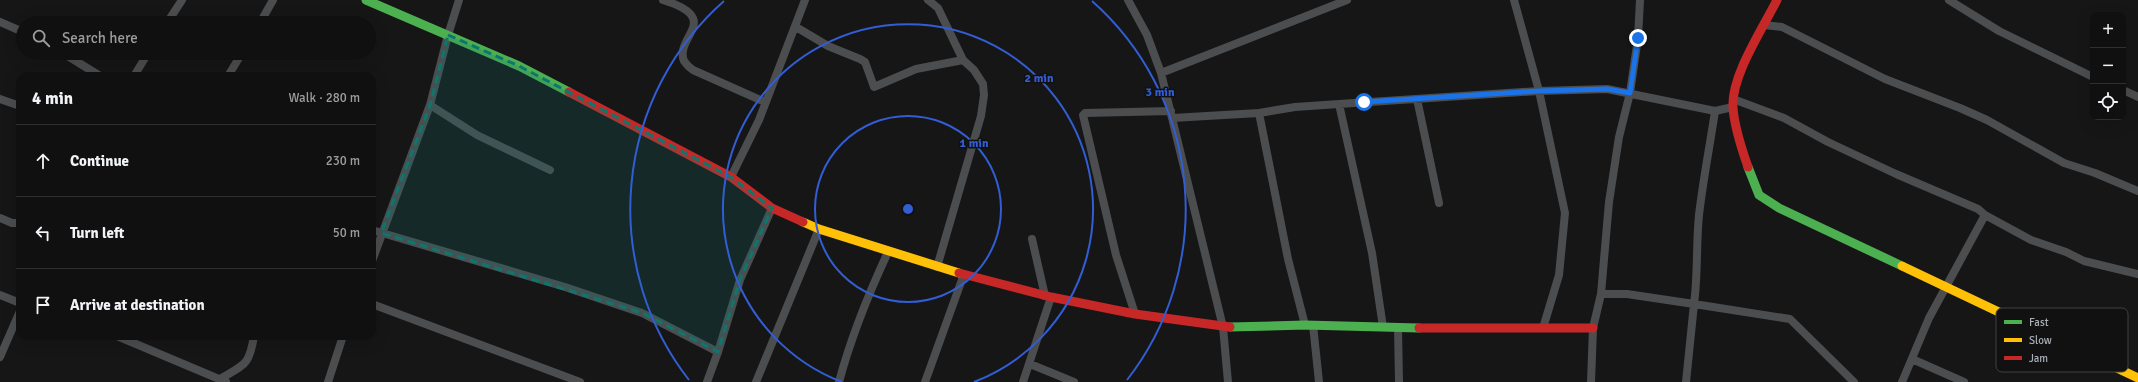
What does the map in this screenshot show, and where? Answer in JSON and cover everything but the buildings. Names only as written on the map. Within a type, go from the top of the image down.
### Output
[{"type":"street","points":[[172,16],[182,0]]},
{"type":"street","points":[[264,16],[273,0]]},
{"type":"street","points":[[366,0],[519,66],[731,177],[772,208],[819,229],[888,252],[964,274],[1048,296],[1135,314],[1223,327],[1309,325],[1384,327],[1593,328]]},
{"type":"street","points":[[376,250],[430,105],[448,35],[459,0]]},
{"type":"street","points":[[663,0],[682,6],[690,13],[694,26],[683,53],[684,62],[693,70],[765,102]]},
{"type":"street","points":[[731,177],[759,120],[796,28],[805,0]]},
{"type":"street","points":[[928,0],[938,8],[962,60],[974,70],[983,84],[984,95],[981,116],[938,267]]},
{"type":"street","points":[[1161,73],[1346,0]]},
{"type":"street","points":[[1514,0],[1539,91],[1565,213],[1559,275],[1543,328]]},
{"type":"street","points":[[1591,382],[1593,328],[1601,294],[1609,202],[1618,137],[1630,93],[1638,38],[1640,0]]},
{"type":"street","points":[[1777,0],[1739,74],[1733,103],[1745,158],[1759,195],[1785,211],[1996,311]]},
{"type":"street","points":[[1949,0],[1957,2],[1999,31],[2090,76]]},
{"type":"street","points":[[1130,1],[1147,35],[1161,73],[1172,114],[1223,327],[1228,382]]},
{"type":"street","points":[[0,22],[16,29]]},
{"type":"street","points":[[1764,25],[1782,27],[1885,78],[1987,120],[2064,163],[2138,191]]},
{"type":"street","points":[[796,28],[828,46],[865,62],[874,87],[916,69],[962,60]]},
{"type":"street","points":[[74,60],[94,72]]},
{"type":"street","points":[[136,72],[144,60]]},
{"type":"street","points":[[230,72],[238,60]]},
{"type":"street","points":[[1135,314],[1116,255],[1083,115],[1085,113],[1259,113],[1295,107],[1539,91],[1607,89],[1715,111],[1733,103],[1784,118],[1828,142],[1978,210],[2031,240],[2066,252],[2084,262],[2138,274]]},
{"type":"street","points":[[2126,91],[2138,97]]},
{"type":"street","points":[[0,99],[16,105]]},
{"type":"street","points":[[1417,99],[1439,203]]},
{"type":"street","points":[[1339,104],[1372,253],[1384,327]]},
{"type":"street","points":[[430,105],[477,134],[550,170]]},
{"type":"street","points":[[1686,382],[1697,283],[1696,251],[1715,111]]},
{"type":"street","points":[[1259,113],[1288,259],[1309,325],[1320,382]]},
{"type":"street","points":[[707,382],[718,352],[740,280],[772,208]]},
{"type":"street","points":[[1902,382],[1945,287],[1985,215]]},
{"type":"street","points":[[0,218],[12,223],[16,222]]},
{"type":"street","points":[[756,382],[819,229]]},
{"type":"street","points":[[376,231],[565,287],[642,313],[718,352]]},
{"type":"street","points":[[1023,382],[1030,364],[1048,296],[1032,239]]},
{"type":"street","points":[[839,382],[848,348],[863,306],[888,252]]},
{"type":"street","points":[[925,382],[964,274]]},
{"type":"street","points":[[1601,294],[1627,294],[1790,319],[1854,382]]},
{"type":"street","points":[[0,295],[16,301]]},
{"type":"street","points":[[376,306],[580,382]]},
{"type":"street","points":[[0,357],[16,319]]},
{"type":"street","points":[[1398,327],[1399,382]]},
{"type":"street","points":[[126,340],[222,381],[246,363],[251,355],[253,340]]},
{"type":"street","points":[[328,382],[342,340]]},
{"type":"street","points":[[1912,359],[1964,382]]},
{"type":"street","points":[[1030,364],[1074,382]]},
{"type":"street","points":[[2125,372],[2138,378]]},
{"type":"highlighted area","points":[[448,35],[519,66],[731,177],[772,208],[740,280],[718,352],[642,313],[381,233],[430,105]]},
{"type":"traffic: fast","points":[[366,0],[519,66],[569,92]]},
{"type":"traffic: fast","points":[[1748,167],[1759,195],[1779,208],[1902,266]]},
{"type":"traffic: fast","points":[[1230,327],[1305,325],[1419,328]]},
{"type":"traffic: slow","points":[[803,222],[819,229],[959,273]]},
{"type":"traffic: slow","points":[[1902,266],[1996,311]]},
{"type":"traffic: slow","points":[[2125,372],[2138,378]]},
{"type":"traffic: jam","points":[[1748,167],[1735,122],[1733,107],[1734,95],[1742,67],[1777,0]]},
{"type":"traffic: jam","points":[[569,92],[731,177],[772,208],[803,222]]},
{"type":"traffic: jam","points":[[959,273],[1051,297],[1135,314],[1230,327]]},
{"type":"traffic: jam","points":[[1419,328],[1593,328]]},
{"type":"route","points":[[1364,102],[1539,91],[1607,89],[1630,93],[1631,76],[1638,38]]}]
